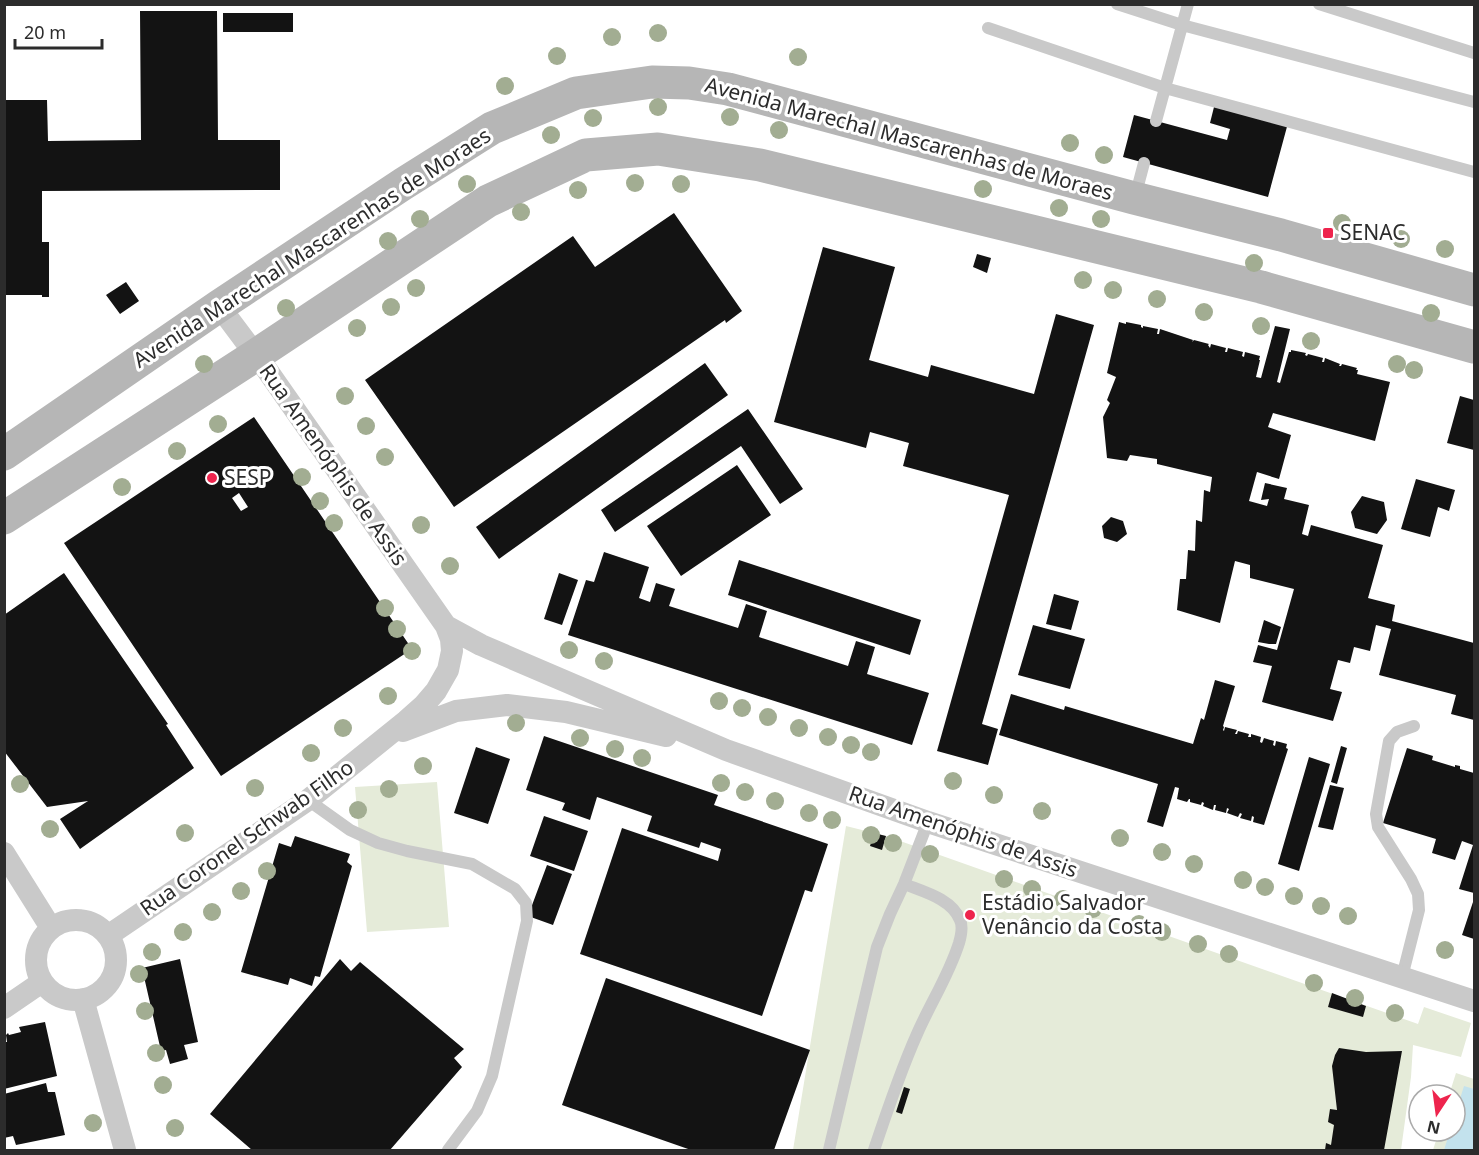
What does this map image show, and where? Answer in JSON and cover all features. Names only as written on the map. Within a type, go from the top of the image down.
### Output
[{"type":"main road","name":"Avenida Marechal Mascarenhas de Moraes","points":[[4,454],[219,306],[402,184],[492,128],[576,93],[652,82],[688,82],[728,89],[1292,238],[1474,290]]},
{"type":"main road","points":[[4,518],[488,201],[586,155],[658,149],[760,165],[1261,287],[1474,347]]},
{"type":"street","name":"Rua Amenóphis de Assis","points":[[219,306],[256,355],[446,626],[451,639],[452,651],[448,670],[441,682],[424,705],[385,738]]},
{"type":"street","name":"Rua Amenóphis de Assis","points":[[446,626],[481,645],[726,750],[928,822],[1474,1001]]},
{"type":"street","name":"Rua Amenóphis de Assis","points":[[385,738],[456,711],[507,705],[566,712],[726,750]]},
{"type":"street","name":"Rua Coronel Schwab Filho","points":[[109,935],[308,800],[385,738]]},
{"type":"street","points":[[4,853],[51,928]]},
{"type":"street","points":[[78,919],[92,922],[109,935],[116,951],[116,966],[112,978],[96,995],[74,1000],[60,997],[51,992],[42,982],[37,972],[35,958],[42,938],[51,928],[64,921],[78,919]]},
{"type":"street","points":[[4,1008],[42,982]]},
{"type":"street","points":[[83,999],[125,1150]]},
{"type":"lane","points":[[1118,4],[1182,25],[1474,102]]},
{"type":"lane","points":[[1156,121],[1188,4]]},
{"type":"lane","points":[[1319,4],[1474,53]]},
{"type":"lane","points":[[988,28],[1165,88],[1474,172]]},
{"type":"lane","points":[[1134,198],[1144,163]]},
{"type":"lane","points":[[1402,977],[1419,910],[1418,894],[1378,827],[1376,814],[1389,741],[1397,732],[1414,726]]},
{"type":"lane","points":[[308,800],[350,830],[378,843],[472,864],[515,889],[526,903],[527,921],[492,1076],[477,1111],[448,1150]]},
{"type":"lane","points":[[829,1150],[877,947],[928,822]]},
{"type":"lane","points":[[874,1150],[917,1035],[960,941],[962,922],[955,909],[937,897],[904,884]]},
{"type":"green space","points":[[437,782],[449,927],[367,932],[355,787]]},
{"type":"green space","name":"Estádio Salvador Venâncio da Costa","points":[[846,826],[886,836],[1418,1024],[1424,1007],[1471,1023],[1461,1057],[1413,1045],[1401,1150],[793,1150]]},
{"type":"green space","points":[[1456,1073],[1474,1079],[1474,1150],[1433,1150],[1435,1143],[1467,1143],[1467,1083],[1453,1083]]},
{"type":"water","points":[[1467,1087],[1474,1089],[1474,1150],[1444,1150],[1446,1143],[1467,1143]]},
{"type":"building","points":[[140,11],[217,11],[218,140],[280,140],[280,190],[42,191],[42,242],[49,242],[49,297],[4,295],[4,100],[47,100],[48,141],[141,140]]},
{"type":"building","points":[[223,13],[293,13],[293,32],[223,32]]},
{"type":"building","points":[[1215,103],[1288,123],[1268,197],[1123,157],[1134,115],[1227,140],[1230,129],[1210,123]]},
{"type":"building","points":[[674,213],[742,311],[726,323],[725,320],[454,507],[365,380],[573,236],[595,267]]},
{"type":"building","points":[[823,247],[895,267],[869,360],[928,377],[931,365],[1034,394],[1056,314],[1094,325],[982,724],[998,729],[988,765],[937,751],[1009,495],[903,466],[909,443],[870,432],[866,448],[774,422]]},
{"type":"building","points":[[977,254],[991,258],[987,273],[973,267]]},
{"type":"building","points":[[126,282],[139,301],[120,314],[106,295]]},
{"type":"building","points":[[1119,322],[1158,329],[1157,334],[1160,329],[1193,340],[1192,342],[1194,340],[1209,344],[1210,348],[1211,344],[1226,348],[1225,352],[1228,348],[1243,352],[1244,357],[1245,352],[1260,356],[1256,377],[1261,378],[1275,326],[1290,329],[1277,382],[1280,383],[1291,350],[1306,353],[1307,356],[1308,354],[1323,358],[1322,362],[1325,358],[1340,364],[1339,366],[1342,364],[1357,368],[1357,374],[1390,382],[1375,441],[1273,413],[1268,427],[1291,435],[1279,479],[1257,472],[1249,501],[1267,506],[1269,499],[1261,500],[1265,483],[1287,488],[1284,499],[1309,505],[1302,534],[1308,536],[1311,525],[1383,545],[1368,598],[1395,605],[1392,621],[1474,643],[1474,720],[1451,714],[1456,695],[1379,675],[1391,629],[1376,625],[1370,651],[1354,647],[1350,663],[1338,660],[1330,689],[1342,692],[1333,721],[1262,702],[1272,666],[1253,662],[1258,645],[1277,650],[1294,589],[1250,578],[1250,565],[1235,561],[1220,623],[1177,610],[1180,579],[1186,579],[1188,550],[1195,551],[1196,520],[1202,522],[1204,490],[1210,492],[1212,477],[1157,464],[1157,459],[1130,455],[1127,461],[1107,458],[1103,417],[1110,403],[1107,400],[1116,377],[1107,373]]},
{"type":"building","points":[[705,363],[728,395],[499,559],[476,527]]},
{"type":"building","points":[[1460,396],[1474,400],[1474,450],[1447,443]]},
{"type":"building","points":[[748,409],[803,489],[780,504],[741,446],[615,532],[601,510]]},
{"type":"building","points":[[254,417],[412,649],[221,776],[64,543]],"holes":[[[239,493],[248,507],[241,511],[232,498]]]},
{"type":"building","points":[[737,465],[771,515],[681,576],[647,526]]},
{"type":"building","points":[[1416,479],[1455,490],[1449,511],[1438,507],[1430,537],[1401,529]]},
{"type":"building","points":[[1362,496],[1384,502],[1387,520],[1377,534],[1355,528],[1351,512]]},
{"type":"building","points":[[1111,517],[1123,521],[1127,534],[1117,542],[1104,538],[1102,526]]},
{"type":"building","points":[[604,552],[649,567],[639,598],[650,602],[656,583],[675,589],[669,606],[738,628],[746,604],[767,611],[759,637],[848,666],[856,641],[875,647],[867,674],[929,693],[912,745],[568,635],[586,580],[594,582]]},
{"type":"building","points":[[739,560],[921,620],[910,655],[728,595]]},
{"type":"building","points":[[64,573],[168,724],[166,725],[194,768],[80,849],[60,819],[88,801],[47,807],[4,751],[4,615]]},
{"type":"building","points":[[559,573],[578,580],[562,625],[544,619]]},
{"type":"building","points":[[1054,594],[1079,601],[1071,630],[1046,624]]},
{"type":"building","points":[[1264,620],[1281,627],[1276,644],[1258,642]]},
{"type":"building","points":[[1033,625],[1085,639],[1070,689],[1018,675]]},
{"type":"building","points":[[1215,680],[1235,686],[1223,726],[1224,731],[1225,727],[1237,730],[1235,734],[1238,731],[1249,734],[1248,737],[1251,737],[1251,734],[1261,737],[1260,742],[1262,743],[1264,738],[1274,741],[1275,746],[1276,741],[1287,744],[1288,749],[1264,825],[1253,822],[1254,817],[1252,816],[1251,821],[1240,818],[1242,814],[1240,813],[1238,817],[1227,813],[1229,809],[1227,808],[1226,813],[1215,810],[1216,805],[1213,810],[1203,806],[1202,802],[1201,805],[1190,802],[1190,799],[1187,802],[1177,799],[1179,788],[1175,787],[1163,827],[1147,822],[1158,784],[999,735],[1011,694],[1064,710],[1065,706],[1193,744],[1201,718],[1204,720]]},
{"type":"building","points":[[544,736],[718,795],[714,805],[828,844],[812,892],[805,890],[762,1016],[580,954],[622,828],[718,861],[721,849],[701,842],[699,848],[647,831],[652,816],[597,797],[590,820],[562,810],[565,803],[526,790]]},
{"type":"building","points":[[1341,746],[1347,748],[1337,784],[1331,782]]},
{"type":"building","points":[[476,747],[510,759],[488,824],[454,813]]},
{"type":"building","points":[[1407,748],[1433,756],[1432,760],[1455,767],[1455,765],[1460,766],[1460,769],[1474,773],[1474,893],[1459,889],[1473,845],[1462,841],[1455,860],[1432,853],[1436,839],[1383,823]]},
{"type":"building","points":[[1309,757],[1330,764],[1299,871],[1278,864]]},
{"type":"building","points":[[1330,785],[1344,788],[1333,830],[1318,827]]},
{"type":"building","points":[[544,816],[588,831],[574,871],[530,856]]},
{"type":"building","points":[[874,833],[886,836],[882,850],[870,846]]},
{"type":"building","points":[[295,836],[350,854],[347,862],[352,866],[320,977],[315,976],[312,986],[290,978],[288,985],[241,972],[279,843],[291,847]]},
{"type":"building","points":[[547,865],[572,874],[553,925],[528,916]]},
{"type":"building","points":[[1474,899],[1474,939],[1462,935]]},
{"type":"building","points":[[180,959],[198,1042],[184,1045],[188,1059],[170,1064],[166,1050],[161,1051],[142,968]]},
{"type":"building","points":[[340,959],[351,971],[360,962],[464,1049],[454,1058],[462,1067],[390,1150],[252,1150],[210,1114]]},
{"type":"building","points":[[606,978],[810,1050],[774,1150],[691,1150],[562,1105]]},
{"type":"building","points":[[1332,993],[1366,1006],[1363,1017],[1328,1007]]},
{"type":"building","points":[[45,1022],[57,1076],[4,1089],[6,1035],[21,1032],[19,1027]]},
{"type":"building","points":[[1339,1048],[1366,1052],[1402,1051],[1384,1150],[1325,1150],[1326,1143],[1331,1145],[1334,1125],[1328,1122],[1330,1109],[1337,1110],[1332,1066]]},
{"type":"building","points":[[46,1083],[48,1092],[55,1092],[65,1135],[16,1145],[13,1136],[4,1138],[4,1094]]},
{"type":"building","points":[[904,1087],[910,1089],[902,1114],[896,1112]]},
{"type":"place","name":"SENAC","points":[[1328,233]]},
{"type":"place","name":"SESP","points":[[212,478]]},
{"type":"place","name":"Estádio Salvador Venâncio da Costa","points":[[970,915]]}]
